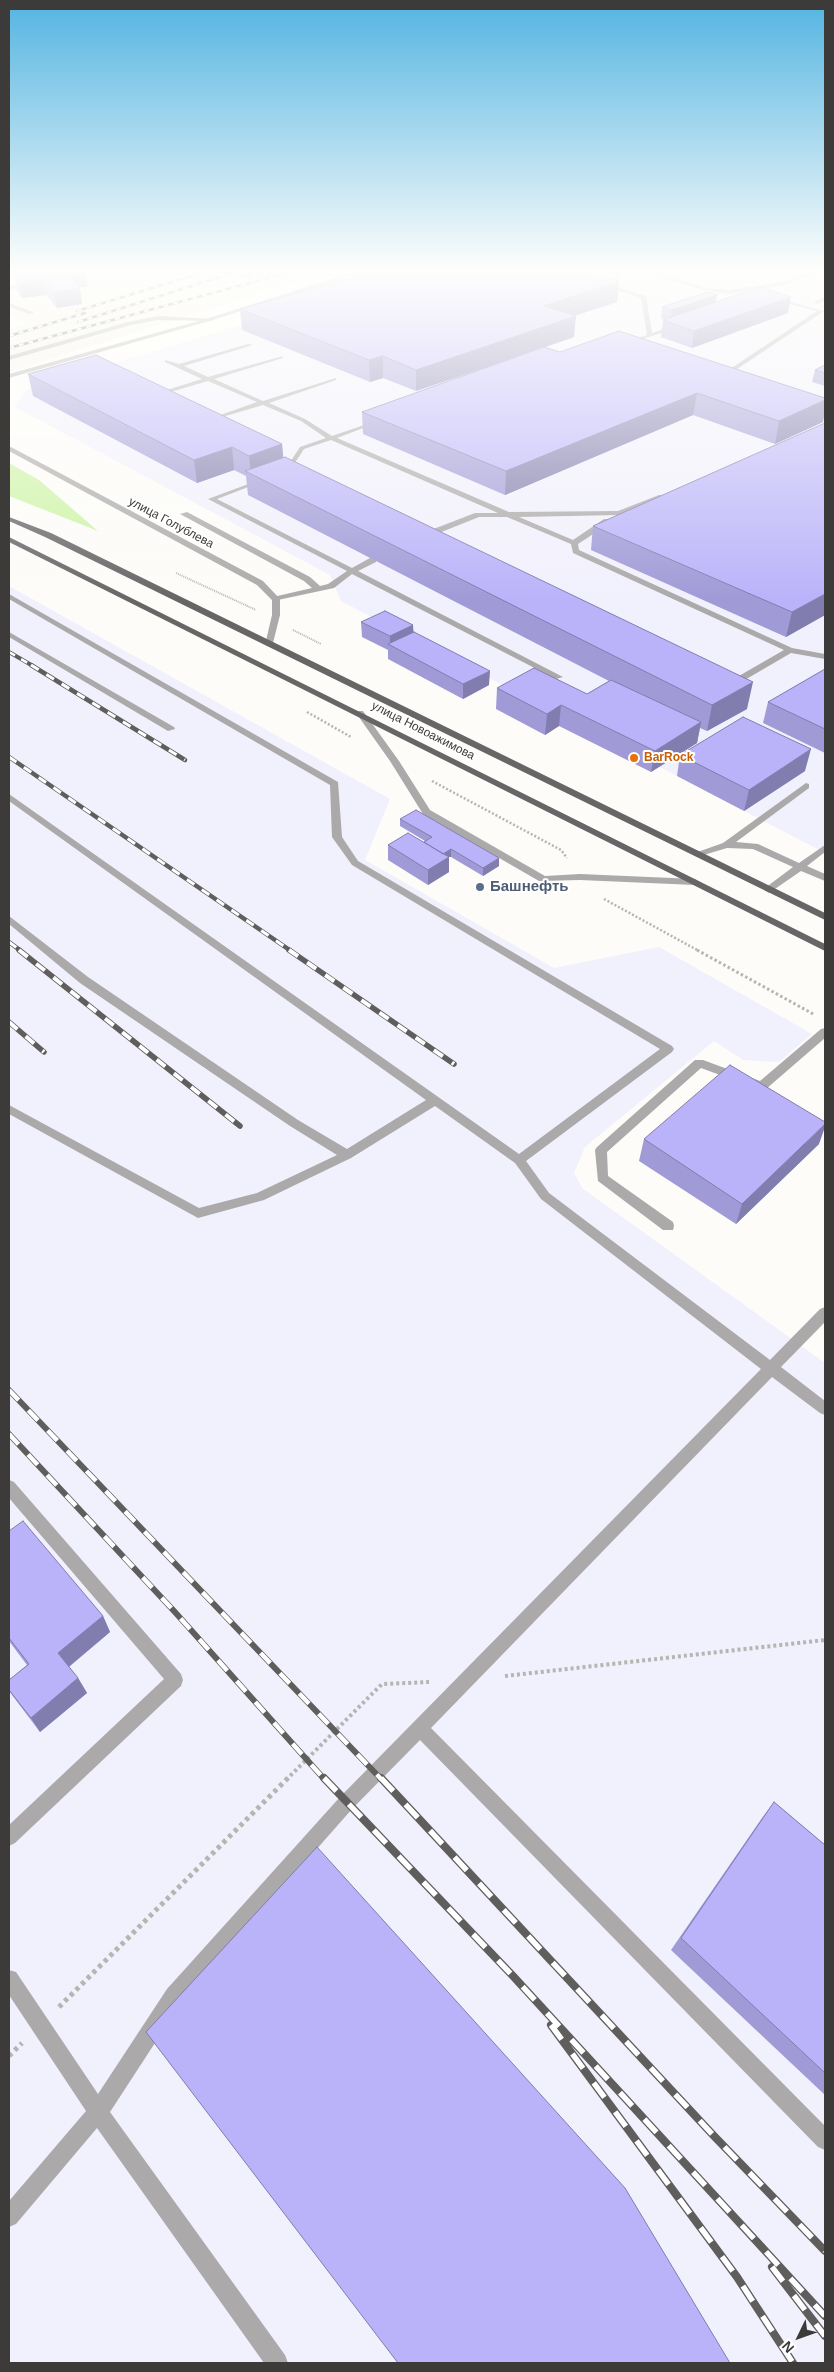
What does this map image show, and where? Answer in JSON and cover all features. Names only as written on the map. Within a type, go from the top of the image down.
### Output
[{"type":"main road","name":"улица Новоажимова","points":[[9,519],[48,536],[825,917]]},
{"type":"main road","name":"улица Новоажимова","points":[[9,539],[825,948]]},
{"type":"street","points":[[157,394],[205,379]]},
{"type":"street","points":[[209,379],[303,420],[331,438],[574,543]]},
{"type":"street","points":[[214,419],[334,379]]},
{"type":"street","points":[[722,379],[729,381]]},
{"type":"street","points":[[386,418],[302,448],[287,471],[211,499],[559,678]]},
{"type":"street","name":"улица Голублева","points":[[9,448],[260,583],[276,599]]},
{"type":"street","points":[[574,543],[619,513],[673,491]]},
{"type":"street","points":[[410,542],[478,515],[619,513]]},
{"type":"street","points":[[184,514],[306,579],[318,589]]},
{"type":"street","points":[[574,543],[576,551],[790,650],[825,657]]},
{"type":"street","points":[[269,645],[276,615],[276,599],[334,585],[352,571],[373,560]]},
{"type":"street","points":[[9,596],[335,784],[337,837],[355,864],[668,1049],[519,1160]]},
{"type":"street","points":[[9,634],[171,730]]},
{"type":"street","points":[[724,689],[790,650]]},
{"type":"street","points":[[360,714],[394,761],[426,812],[543,879],[580,877],[695,882]]},
{"type":"street","points":[[726,845],[806,786]]},
{"type":"street","points":[[9,797],[519,1160],[545,1196],[825,1409]]},
{"type":"street","points":[[696,854],[726,845],[755,846],[825,878]]},
{"type":"street","points":[[769,890],[825,848]]},
{"type":"street","points":[[9,919],[84,980],[294,1123],[347,1155]]},
{"type":"street","points":[[668,1226],[602,1178],[601,1150],[699,1063],[762,1086],[825,1032]]},
{"type":"street","points":[[9,1109],[198,1213],[260,1197],[347,1155],[435,1100]]},
{"type":"street","points":[[9,2217],[98,2112],[174,1996],[346,1803],[825,1313]]},
{"type":"street","points":[[9,1487],[175,1680],[9,1837]]},
{"type":"street","points":[[420,1728],[825,2140]]},
{"type":"street","points":[[9,1979],[98,2112],[277,2363]]},
{"type":"shaded area","points":[[61,379],[825,379],[825,853],[341,601],[330,575],[15,407],[27,389]]},
{"type":"shaded area","points":[[9,586],[390,799],[365,860],[554,968],[659,947],[812,1034],[779,1062],[743,1060],[714,1041],[585,1147],[574,1173],[582,1188],[825,1363],[825,2363],[9,2363]]},
{"type":"green space","points":[[9,463],[39,480],[98,531],[9,496]]},
{"type":"building","points":[[37,379],[146,379],[282,444],[249,456],[232,447],[194,460]]},
{"type":"building","points":[[455,379],[766,379],[825,398],[825,400],[779,421],[697,393],[506,471],[362,412]]},
{"type":"building","points":[[825,423],[825,594],[792,612],[593,526]]},
{"type":"building","points":[[285,457],[753,682],[712,705],[245,471]]},
{"type":"building","points":[[385,611],[413,625],[390,636],[361,622]]},
{"type":"building","points":[[414,632],[490,671],[463,684],[388,644]]},
{"type":"building","points":[[534,668],[587,694],[611,680],[701,722],[655,751],[561,705],[547,714],[497,688]]},
{"type":"building","points":[[825,669],[825,729],[768,702]]},
{"type":"building","points":[[743,717],[811,749],[749,790],[680,755]]},
{"type":"building","points":[[416,810],[499,858],[483,868],[451,849],[443,854],[424,842],[432,837],[400,819]]},
{"type":"building","points":[[408,833],[449,857],[428,870],[388,845]]},
{"type":"building","points":[[730,1065],[825,1122],[742,1204],[644,1139]]},
{"type":"building","points":[[23,1521],[103,1616],[58,1653],[78,1678],[31,1718],[9,1690],[9,1680],[29,1664],[9,1638],[9,1531]]},
{"type":"building","points":[[774,1802],[825,1845],[825,2073],[681,1938]]},
{"type":"building","points":[[317,1847],[625,2188],[730,2363],[398,2363],[146,2032]]},
{"type":"railway","points":[[9,652],[33,666]]},
{"type":"railway","points":[[31,665],[185,760]]},
{"type":"railway","points":[[9,757],[291,951]]},
{"type":"railway","points":[[9,942],[21,951]]},
{"type":"railway","points":[[19,950],[240,1126]]},
{"type":"railway","points":[[289,950],[454,1064]]},
{"type":"railway","points":[[9,1022],[44,1052]]},
{"type":"railway","points":[[9,1390],[382,1780]]},
{"type":"railway","points":[[9,1434],[174,1611],[325,1780]]},
{"type":"railway","points":[[324,1778],[513,1976],[825,2316]]},
{"type":"railway","points":[[381,1778],[714,2136],[825,2251]]},
{"type":"railway","points":[[551,2025],[737,2277],[793,2363]]},
{"type":"railway","points":[[772,2267],[825,2336]]},
{"type":"place","name":"BarRock","points":[[634,758]]},
{"type":"place","name":"Башнефть","points":[[480,887]]}]
